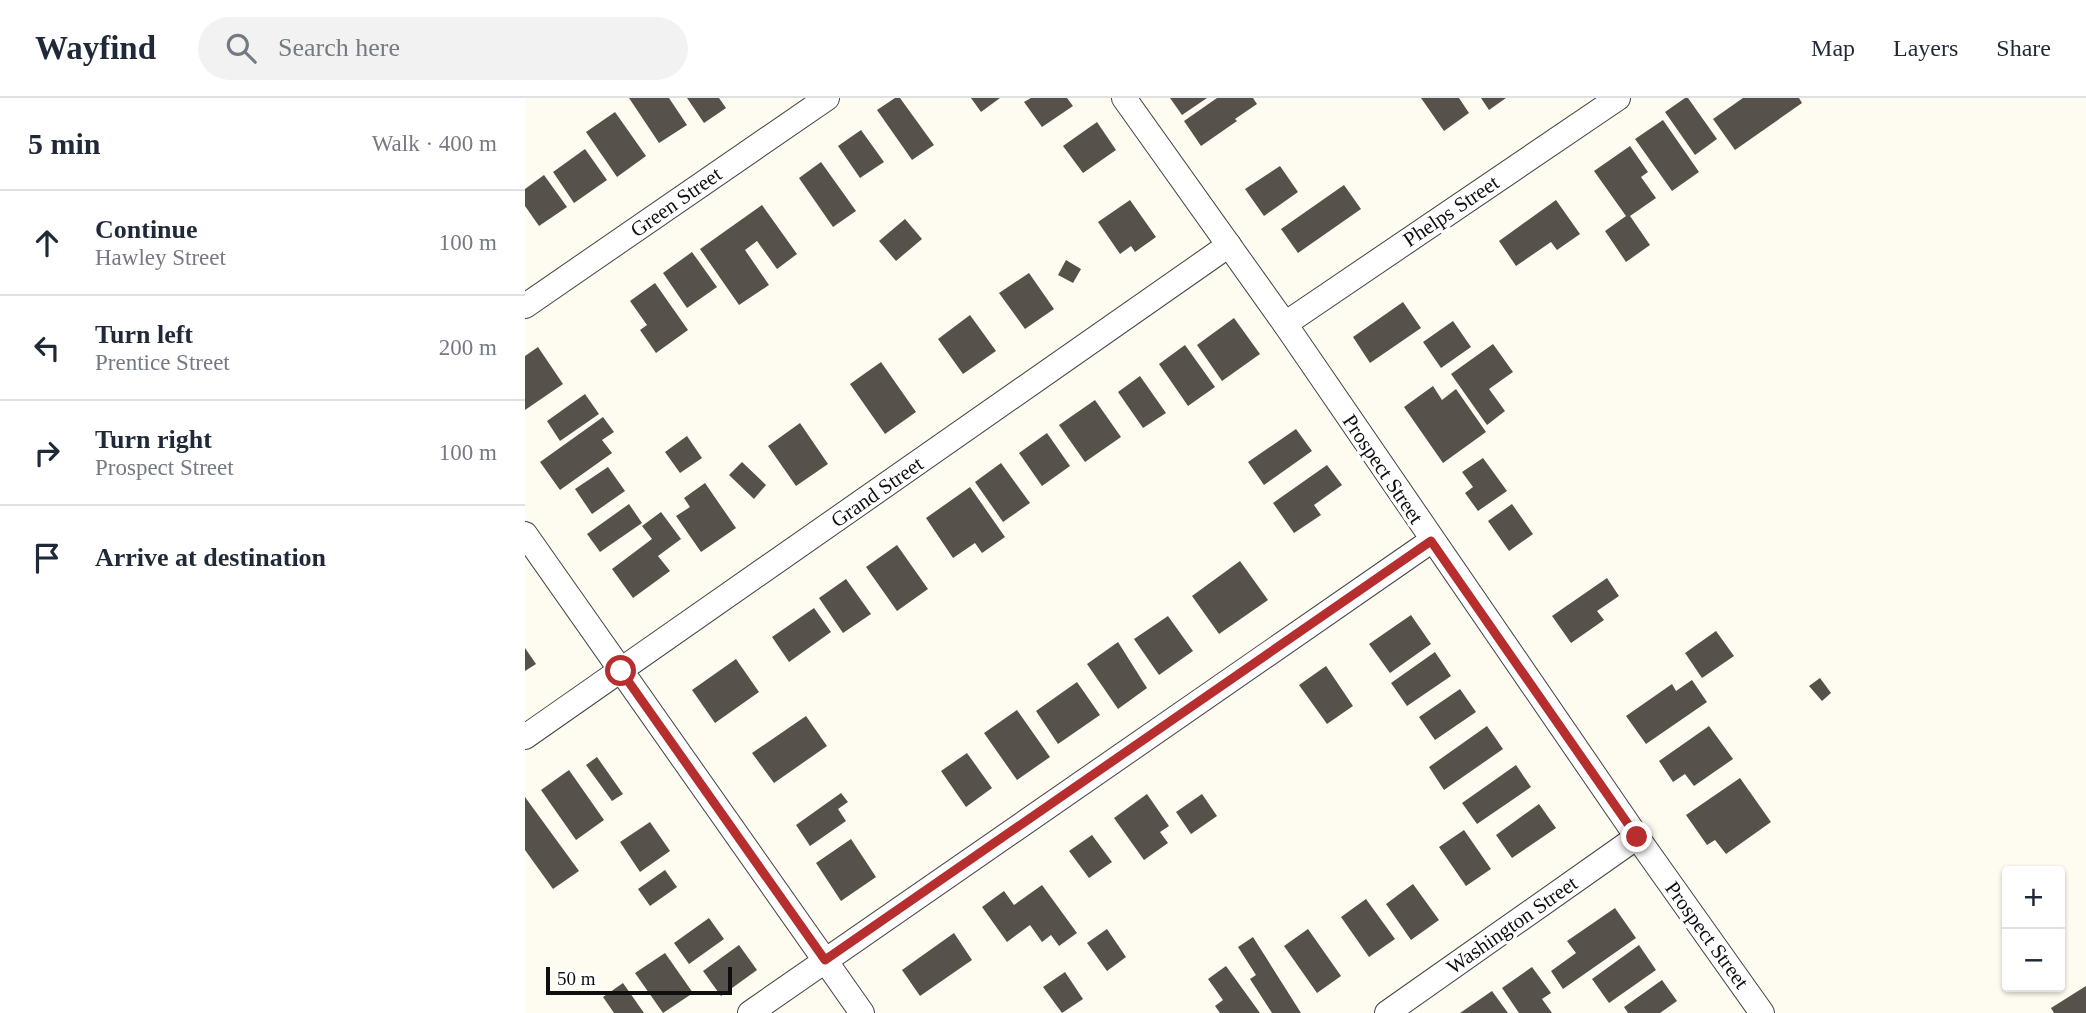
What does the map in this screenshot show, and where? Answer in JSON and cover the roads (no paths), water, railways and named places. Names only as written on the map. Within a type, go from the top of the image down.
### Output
[{"type":"street","name":"Green Street","points":[[525,306],[827,98]]},
{"type":"street","name":"Prospect Street","points":[[1124,98],[1285,324],[1431,541],[1762,1013]]},
{"type":"street","name":"Phelps Street","points":[[1285,324],[1618,98]]},
{"type":"street","name":"Grand Street","points":[[525,737],[1229,245]]},
{"type":"street","points":[[525,534],[862,1013]]},
{"type":"street","points":[[750,1013],[1431,541]]},
{"type":"street","name":"Washington Street","points":[[1387,1013],[1637,837]]}]
